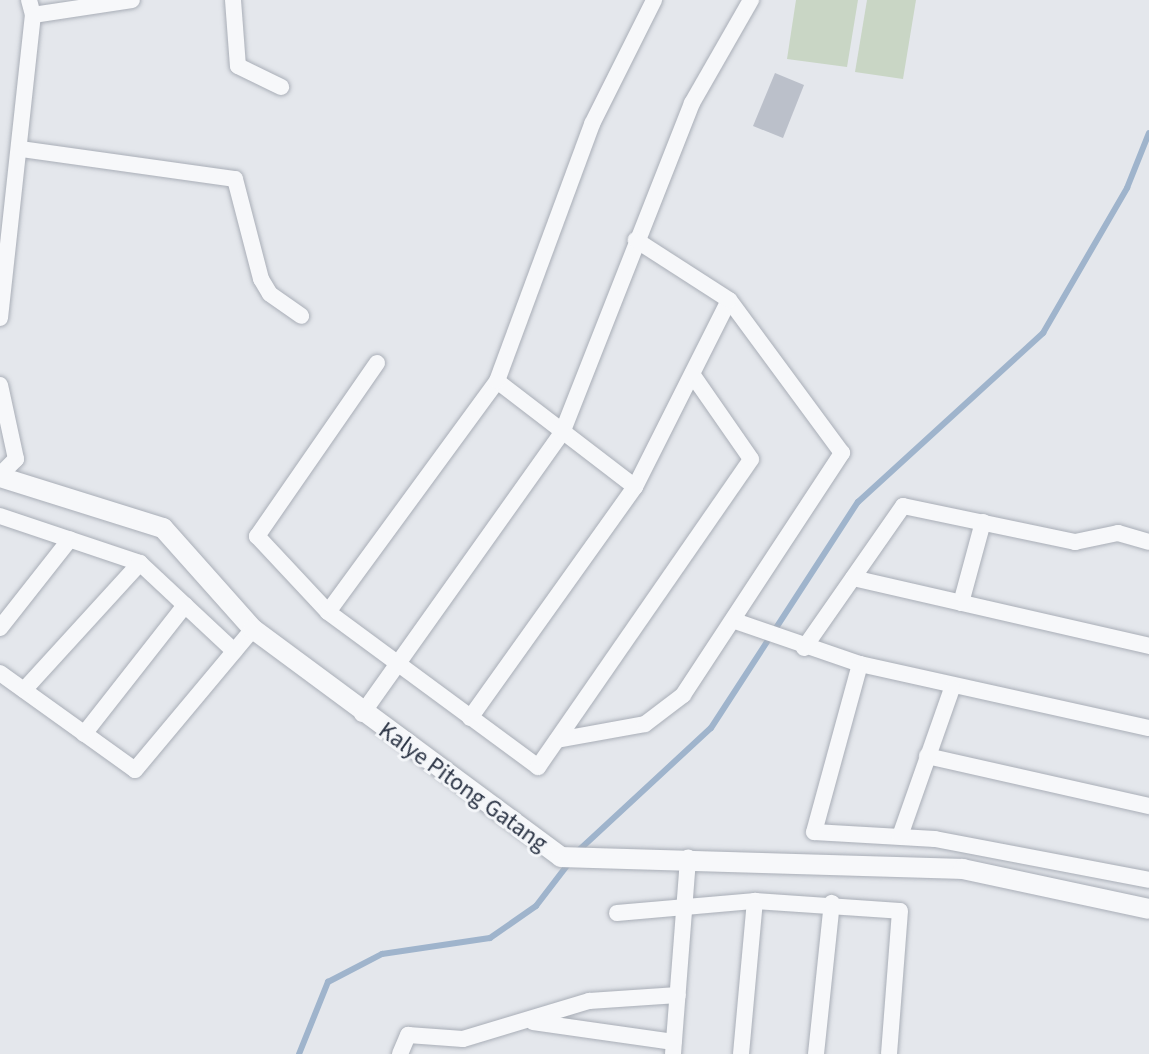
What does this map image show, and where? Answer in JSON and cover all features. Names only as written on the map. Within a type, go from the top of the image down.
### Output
[{"type":"street","points":[[0,318],[21,149],[31,8],[132,0]]},
{"type":"street","points":[[233,0],[238,66],[281,87]]},
{"type":"street","points":[[328,612],[497,381],[592,124],[654,0]]},
{"type":"street","points":[[362,714],[562,433],[692,103],[751,0]]},
{"type":"street","points":[[21,149],[235,179],[261,279],[270,294],[301,316]]},
{"type":"street","points":[[557,740],[621,731],[666,711],[735,621],[842,453],[729,300],[636,240]]},
{"type":"street","points":[[470,718],[635,487],[729,300]]},
{"type":"street","points":[[377,363],[257,536],[328,612],[538,767],[751,459],[692,374]]},
{"type":"street","points":[[497,381],[635,487]]},
{"type":"street","points":[[0,385],[16,459],[0,476]]},
{"type":"street","name":"Kalye Pitong Gatang","points":[[0,476],[163,528],[253,629],[362,714],[561,857],[688,858],[1006,873],[1149,909]]},
{"type":"street","points":[[804,648],[903,506],[1075,542],[1118,533],[1149,542]]},
{"type":"street","points":[[2,520],[140,563],[234,651]]},
{"type":"street","points":[[961,603],[983,522]]},
{"type":"street","points":[[0,628],[70,539]]},
{"type":"street","points":[[24,690],[140,563]]},
{"type":"street","points":[[853,578],[1149,646]]},
{"type":"street","points":[[84,734],[185,605]]},
{"type":"street","points":[[735,621],[804,648],[952,688],[1149,728]]},
{"type":"street","points":[[0,673],[135,770],[253,629]]},
{"type":"street","points":[[860,664],[814,832],[900,836],[1149,880]]},
{"type":"street","points":[[900,836],[952,688]]},
{"type":"street","points":[[927,756],[1149,806]]},
{"type":"street","points":[[533,1022],[674,1048],[688,858]]},
{"type":"street","points":[[741,1054],[755,901]]},
{"type":"street","points":[[617,913],[755,901],[832,903],[900,911],[889,1054]]},
{"type":"street","points":[[816,1054],[832,903]]},
{"type":"street","points":[[400,1054],[408,1035],[466,1046],[589,1001],[678,995]]},
{"type":"green space","points":[[796,0],[858,0],[847,67],[787,59]]},
{"type":"green space","points":[[867,0],[916,0],[903,79],[855,72]]},
{"type":"building","points":[[775,73],[804,85],[783,138],[753,126]]},
{"type":"waterway","points":[[578,851],[711,728],[858,502],[1043,333],[1127,188],[1149,133]]},
{"type":"waterway","points":[[299,1054],[328,982],[382,954],[490,938],[536,906],[569,863]]}]
